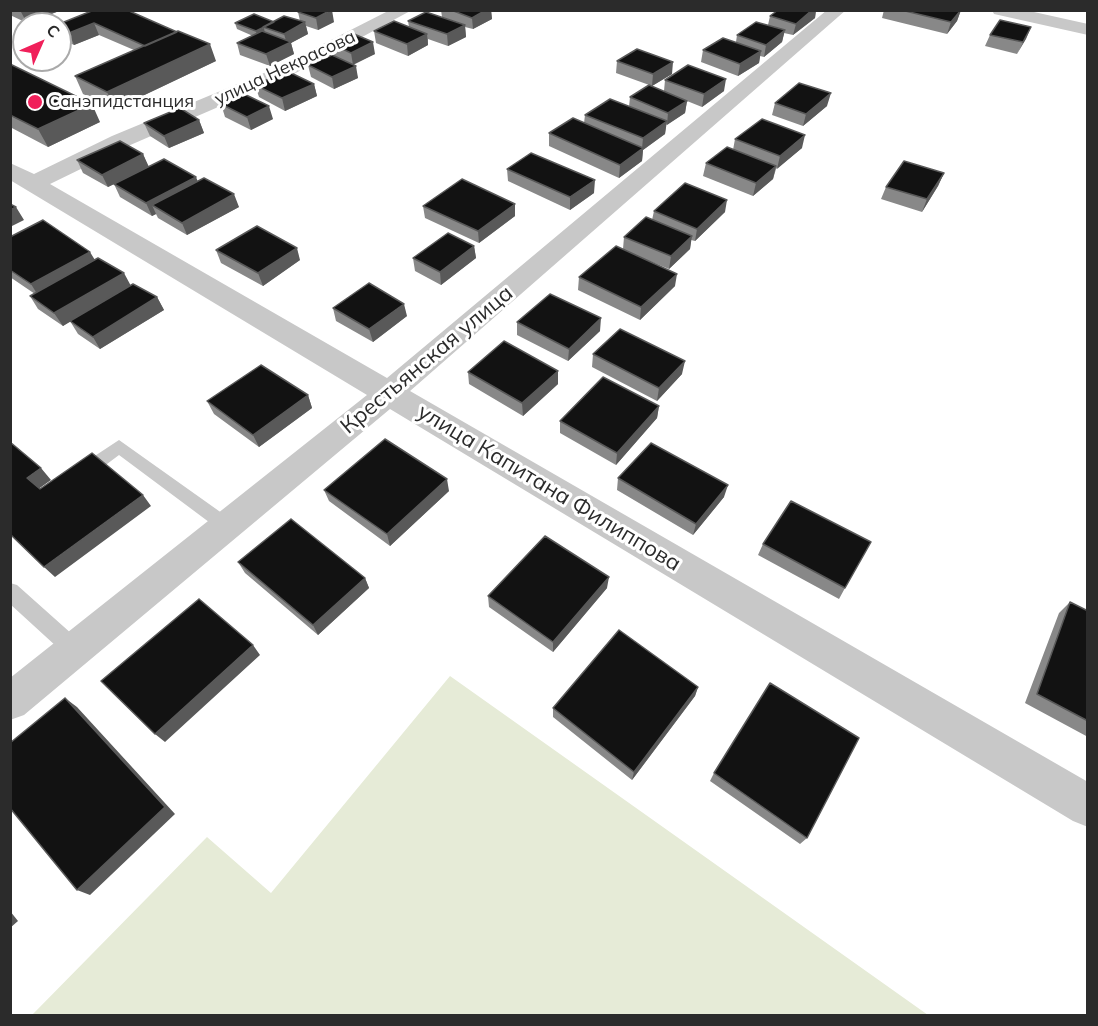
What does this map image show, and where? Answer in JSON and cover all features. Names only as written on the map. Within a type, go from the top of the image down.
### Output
[{"type":"street","name":"улица Некрасова","points":[[22,176],[120,141],[283,72],[404,10]]},
{"type":"street","name":"Крестьянская улица","points":[[10,702],[389,393],[838,10]]},
{"type":"street","points":[[1000,10],[1088,30]]},
{"type":"street","name":"улица Капитана Филиппова","points":[[22,176],[1088,806]]},
{"type":"lane","points":[[77,477],[119,446],[227,526]]},
{"type":"lane","points":[[10,591],[75,650]]},
{"type":"green space","points":[[450,676],[928,1015],[32,1015],[207,837],[271,893]]},
{"type":"building","points":[[94,10],[127,10],[177,32],[145,46],[94,23],[72,32],[72,19]]},
{"type":"building","points":[[331,10],[316,18],[298,12]]},
{"type":"building","points":[[451,10],[486,10],[472,18]]},
{"type":"building","points":[[778,10],[812,10],[796,24],[770,16]]},
{"type":"building","points":[[901,10],[961,10],[951,22]]},
{"type":"building","points":[[426,12],[465,25],[447,34],[408,21]]},
{"type":"building","points":[[254,14],[274,22],[256,31],[235,23]]},
{"type":"building","points":[[284,16],[305,22],[284,34],[263,27]]},
{"type":"building","points":[[1000,20],[1031,27],[1023,42],[990,35]]},
{"type":"building","points":[[394,21],[427,34],[407,44],[374,31]]},
{"type":"building","points":[[756,22],[785,30],[766,45],[737,35]]},
{"type":"building","points":[[178,31],[210,44],[107,92],[75,76]]},
{"type":"building","points":[[262,31],[291,42],[266,54],[237,43]]},
{"type":"building","points":[[354,34],[373,42],[351,53],[332,44]]},
{"type":"building","points":[[723,38],[761,51],[740,64],[703,50]]},
{"type":"building","points":[[637,49],[673,62],[653,74],[617,61]]},
{"type":"building","points":[[332,55],[356,66],[332,77],[308,65]]},
{"type":"building","points":[[10,64],[12,72],[26,72],[92,104],[38,129],[10,115]]},
{"type":"building","points":[[688,65],[726,79],[704,94],[665,80]]},
{"type":"building","points":[[287,71],[314,84],[282,98],[255,85]]},
{"type":"building","points":[[799,83],[831,93],[806,114],[775,103]]},
{"type":"building","points":[[649,85],[687,101],[668,113],[630,97]]},
{"type":"building","points":[[242,93],[269,106],[247,117],[221,104]]},
{"type":"building","points":[[610,99],[667,121],[643,138],[585,115]]},
{"type":"building","points":[[180,108],[199,120],[164,136],[144,123]]},
{"type":"building","points":[[573,118],[643,148],[620,165],[549,133]]},
{"type":"building","points":[[762,119],[805,135],[780,156],[735,139]]},
{"type":"building","points":[[120,141],[143,154],[102,175],[77,160]]},
{"type":"building","points":[[727,147],[776,166],[756,183],[706,163]]},
{"type":"building","points":[[531,153],[595,180],[570,197],[507,169]]},
{"type":"building","points":[[164,159],[196,177],[146,203],[114,184]]},
{"type":"building","points":[[904,161],[944,173],[927,199],[886,187]]},
{"type":"building","points":[[204,178],[234,194],[182,223],[152,205]]},
{"type":"building","points":[[462,179],[515,204],[478,231],[423,206]]},
{"type":"building","points":[[685,183],[727,200],[697,229],[654,211]]},
{"type":"building","points":[[646,217],[692,236],[671,256],[624,237]]},
{"type":"building","points":[[43,220],[90,252],[31,284],[10,270],[10,237]]},
{"type":"building","points":[[257,226],[297,248],[258,273],[216,250]]},
{"type":"building","points":[[448,233],[474,246],[440,272],[413,258]]},
{"type":"building","points":[[616,246],[677,274],[641,307],[579,277]]},
{"type":"building","points":[[98,258],[124,273],[54,313],[30,296]]},
{"type":"building","points":[[369,283],[404,304],[369,329],[333,308]]},
{"type":"building","points":[[133,284],[157,297],[93,337],[70,321]]},
{"type":"building","points":[[550,294],[601,318],[569,349],[517,322]]},
{"type":"building","points":[[620,329],[685,361],[659,388],[593,354]]},
{"type":"building","points":[[504,341],[558,371],[522,403],[468,372]]},
{"type":"building","points":[[261,365],[308,395],[253,435],[207,401]]},
{"type":"building","points":[[603,377],[659,406],[617,453],[560,421]]},
{"type":"building","points":[[385,439],[447,479],[387,534],[324,490]]},
{"type":"building","points":[[10,442],[41,468],[27,478],[40,489],[92,453],[143,495],[44,567],[10,534]]},
{"type":"building","points":[[651,443],[728,485],[696,524],[618,478]]},
{"type":"building","points":[[791,501],[871,542],[845,588],[763,544]]},
{"type":"building","points":[[291,519],[365,578],[313,625],[238,562]]},
{"type":"building","points":[[545,536],[609,577],[553,642],[488,596]]},
{"type":"building","points":[[199,599],[253,645],[155,734],[101,681]]},
{"type":"building","points":[[1070,602],[1088,611],[1088,721],[1037,694]]},
{"type":"building","points":[[619,630],[698,687],[634,772],[553,708]]},
{"type":"building","points":[[770,683],[859,738],[807,838],[714,773]]},
{"type":"building","points":[[65,698],[165,807],[77,890],[10,808],[10,743]]},
{"type":"place","name":"Санэпидстанция","points":[[35,102]]}]
